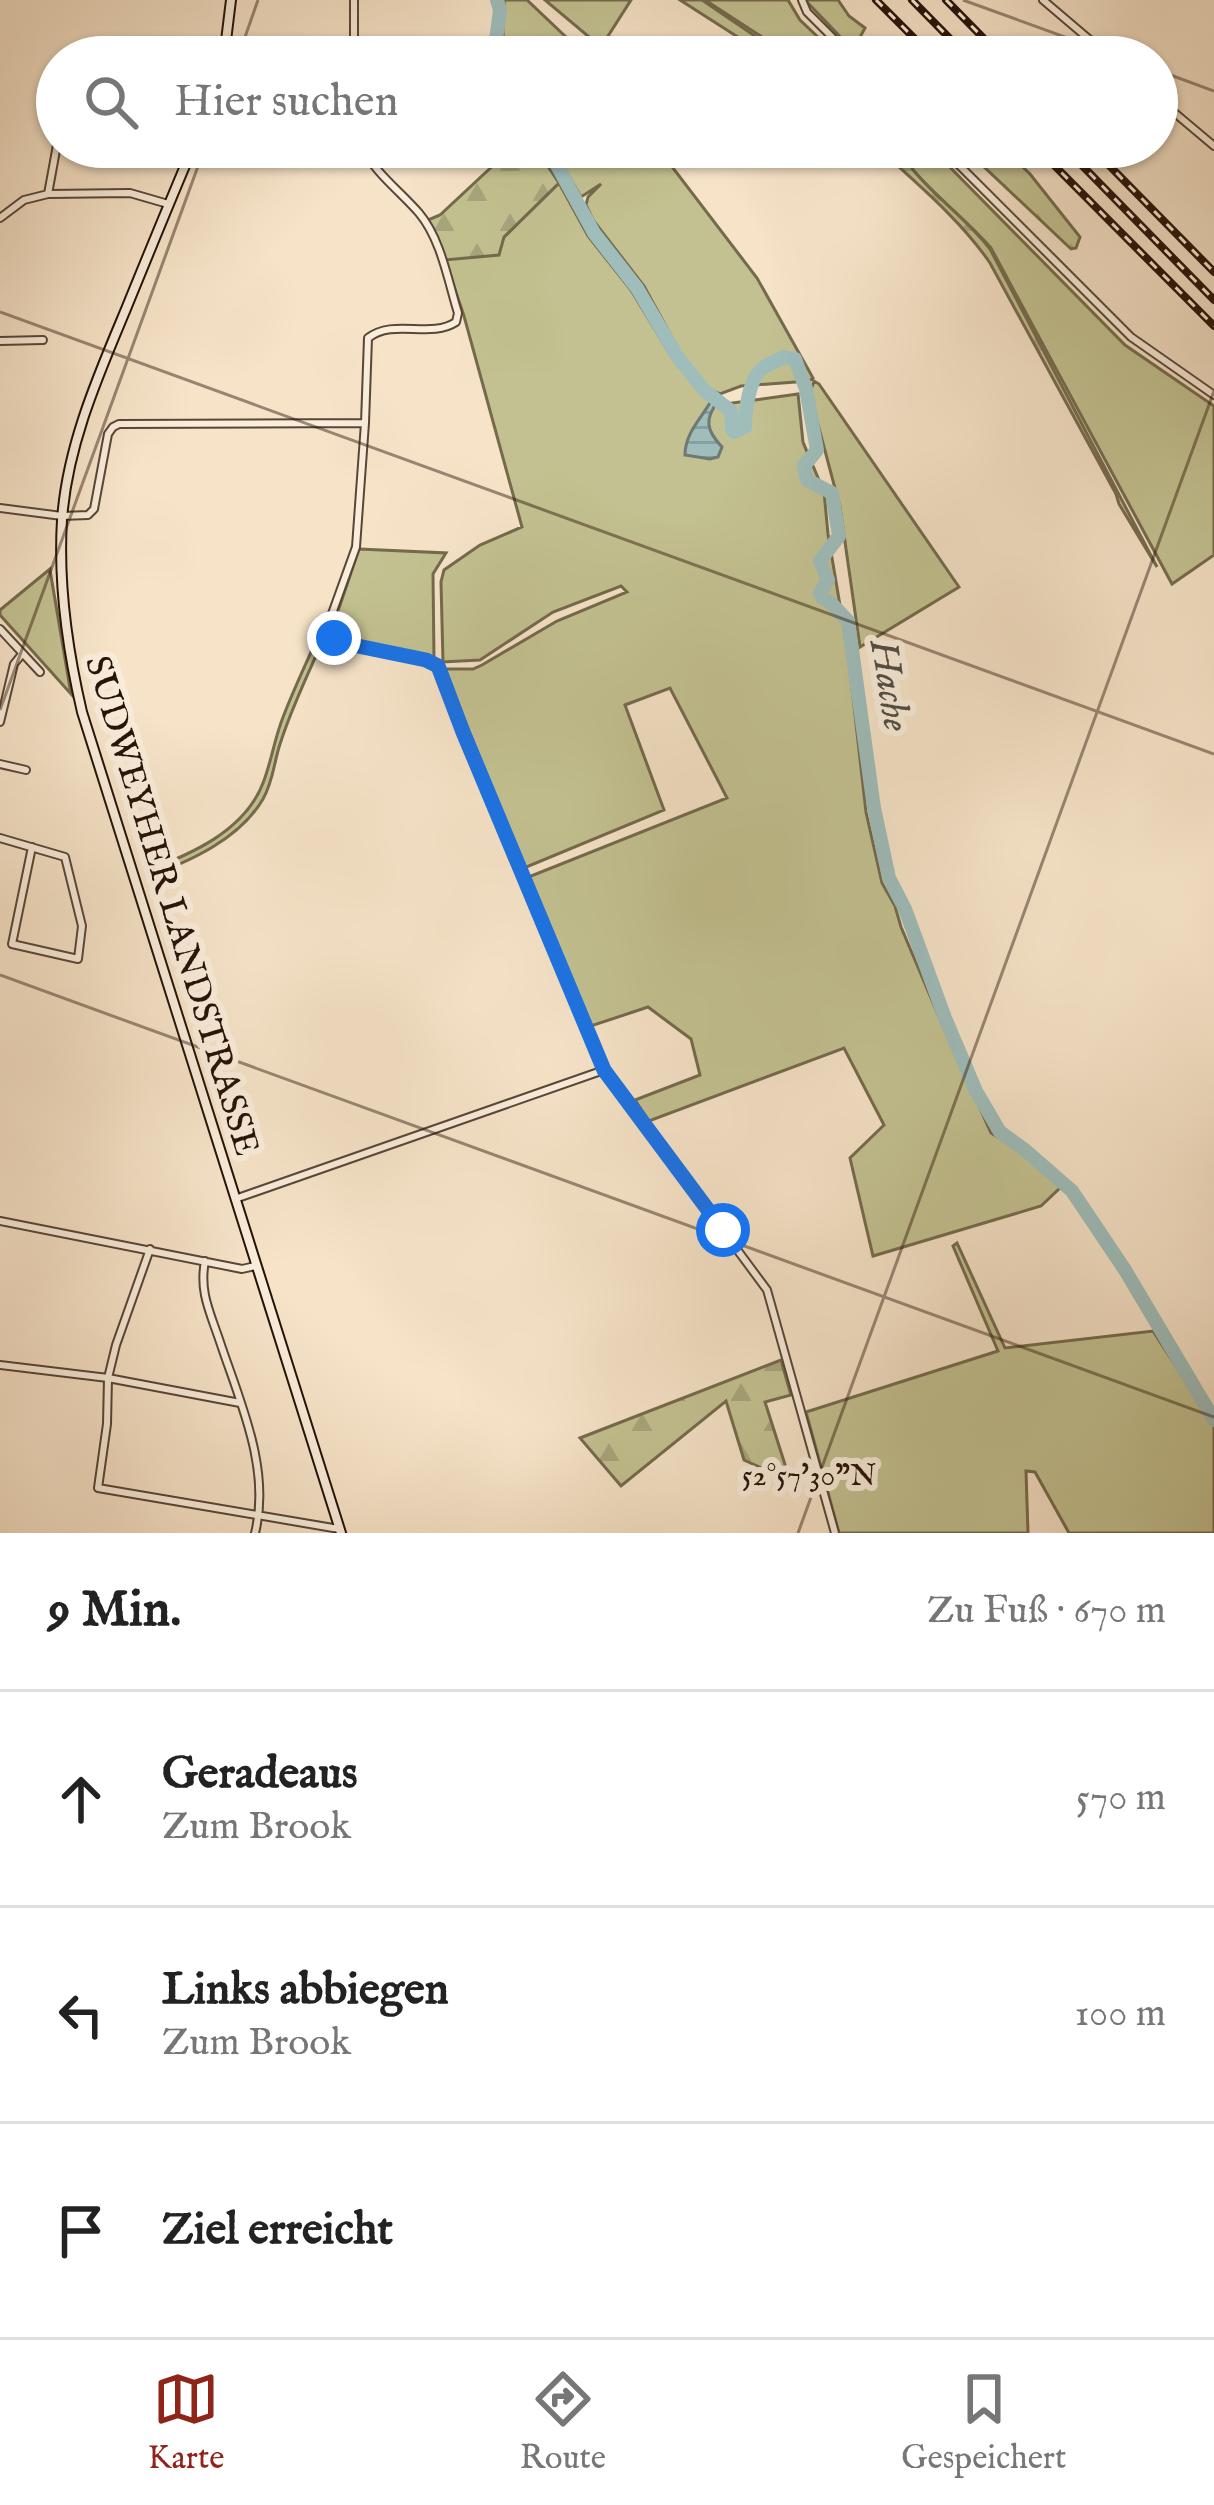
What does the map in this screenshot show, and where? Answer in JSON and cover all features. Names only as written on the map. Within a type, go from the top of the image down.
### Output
[{"type":"main road","points":[[227,36],[231,0]]},
{"type":"main road","name":"SUDWEYHER LANDSTRASSE","points":[[184,168],[92,392],[69,472],[62,516],[64,616],[81,710],[340,1531]]},
{"type":"street","points":[[354,0],[354,36]]},
{"type":"street","points":[[802,0],[830,36]]},
{"type":"street","points":[[1043,0],[1085,36]]},
{"type":"street","points":[[1178,116],[1214,146]]},
{"type":"street","points":[[49,194],[53,168]]},
{"type":"street","points":[[376,168],[422,216],[458,313],[456,322],[441,329],[380,328],[368,338],[356,547],[329,632],[348,644],[438,666],[604,1070],[767,1290],[835,1533]]},
{"type":"street","points":[[961,168],[1131,337],[1214,395]]},
{"type":"street","points":[[0,218],[24,200],[49,194],[130,193],[169,204]]},
{"type":"street","points":[[0,341],[43,340]]},
{"type":"street","points":[[0,508],[88,515],[94,509],[107,434],[119,424],[364,423]]},
{"type":"street","points":[[0,629],[40,672]]},
{"type":"street","points":[[0,722],[4,687],[22,654]]},
{"type":"street","points":[[0,764],[26,770]]},
{"type":"street","points":[[0,838],[32,847],[65,857],[82,926],[78,959],[12,944],[32,847]]},
{"type":"street","points":[[235,1199],[604,1070]]},
{"type":"street","points":[[0,1221],[242,1269],[255,1266]]},
{"type":"street","points":[[149,1250],[108,1378],[98,1488],[340,1531]]},
{"type":"street","points":[[205,1261],[201,1285],[258,1467],[260,1515],[255,1533]]},
{"type":"street","points":[[0,1365],[108,1378],[241,1403]]},
{"type":"green space","points":[[504,0],[527,0],[565,36],[503,36]]},
{"type":"green space","points":[[545,0],[631,0],[608,36],[588,36]]},
{"type":"green space","points":[[680,0],[702,0],[755,36],[736,36]]},
{"type":"green space","points":[[705,0],[788,0],[817,36],[760,36]]},
{"type":"green space","points":[[805,0],[838,0],[865,28],[861,36],[840,36]]},
{"type":"green space","points":[[490,168],[549,168],[559,183],[504,237],[499,255],[445,260],[428,220],[440,215]]},
{"type":"green space","points":[[564,168],[673,168],[757,278],[813,378],[741,386],[720,394],[706,388],[644,286],[593,220],[586,205],[601,184],[581,197]]},
{"type":"green space","points":[[900,168],[911,168],[990,249],[1157,567],[990,263],[951,216]]},
{"type":"green space","points":[[951,168],[1125,345],[1214,406],[1214,555],[1172,584],[991,248],[914,171]]},
{"type":"green space","points":[[985,168],[1024,168],[1080,237],[1071,249]]},
{"type":"green space","points":[[559,183],[588,236],[700,391],[718,405],[798,394],[803,442],[824,492],[866,812],[882,883],[991,1133],[1022,1152],[1061,1187],[1041,1206],[873,1256],[850,1158],[884,1125],[844,1048],[649,1121],[635,1100],[700,1075],[691,1039],[648,1007],[588,1027],[529,879],[727,798],[670,688],[625,705],[664,810],[524,868],[444,669],[473,669],[557,621],[627,592],[621,586],[553,612],[480,660],[443,662],[444,570],[480,545],[522,527],[445,260],[503,238]]},
{"type":"green space","points":[[814,381],[959,587],[860,647],[840,507],[812,402]]},
{"type":"green space","points":[[359,549],[446,553],[433,574],[434,659],[346,639],[336,632],[335,620]]},
{"type":"green space","points":[[50,569],[71,694],[0,615],[0,610]]},
{"type":"green space","points":[[327,617],[328,638],[294,705],[263,799],[228,837],[148,877],[147,871],[215,839],[255,800],[287,707]]},
{"type":"green space","points":[[957,1243],[1005,1348],[1153,1331],[1214,1425],[1214,1533],[1069,1533],[1035,1472],[1026,1471],[1028,1533],[839,1533],[806,1412],[998,1351],[953,1246]]},
{"type":"green space","points":[[781,1360],[791,1395],[765,1402],[789,1477],[744,1460],[726,1401],[621,1486],[580,1438]]},
{"type":"water","points":[[704,390],[719,400],[709,424],[722,447],[718,457],[710,459],[685,455],[691,433],[711,401]]},
{"type":"waterway","name":"Hache","points":[[497,0],[497,36]]},
{"type":"waterway","name":"Hache","points":[[558,168],[594,233],[637,288],[677,356],[704,390],[731,411],[734,432],[745,427],[749,395],[759,372],[783,357],[795,359],[806,389],[817,450],[804,466],[807,480],[832,493],[839,536],[820,561],[828,580],[820,593],[848,621],[874,808],[889,878],[976,1091],[1000,1132],[1072,1191],[1214,1420]]},
{"type":"railway","points":[[876,0],[912,36]]},
{"type":"railway","points":[[912,0],[947,36]]},
{"type":"railway","points":[[946,0],[981,36]]},
{"type":"railway","points":[[1057,168],[1214,326]]},
{"type":"railway","points":[[1085,168],[1214,300]]},
{"type":"railway","points":[[1112,168],[1214,272]]},
{"type":"route","points":[[334,638],[438,666],[604,1070],[723,1230]]}]
